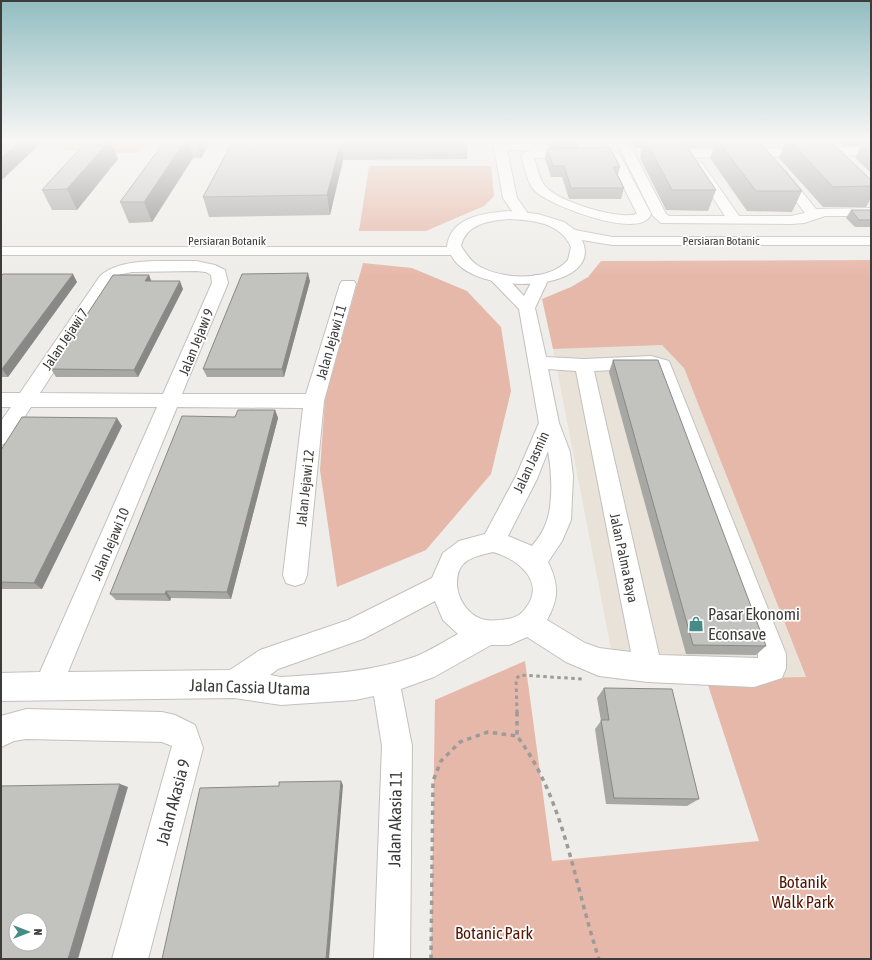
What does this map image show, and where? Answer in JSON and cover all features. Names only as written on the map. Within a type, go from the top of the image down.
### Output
[{"type":"street","points":[[508,186],[510,198],[522,215]]},
{"type":"street","points":[[539,186],[552,198],[564,204],[611,218],[632,221],[643,217],[644,214],[630,186]]},
{"type":"street","points":[[645,186],[660,216],[670,220],[791,220],[808,218],[813,214],[838,211],[871,212]]},
{"type":"street","points":[[711,186],[734,220]]},
{"type":"street","points":[[790,186],[813,214]]},
{"type":"street","points":[[494,216],[510,198]]},
{"type":"street","points":[[522,215],[550,222],[571,234],[579,249],[588,255],[558,274],[541,278],[511,280],[484,274],[465,264],[454,246],[458,233],[467,225],[494,216],[522,215]]},
{"type":"street","name":"Persiaran Botanic","points":[[571,234],[612,241],[871,241]]},
{"type":"street","name":"Persiaran Botanik","points":[[1,240],[454,246]]},
{"type":"street","points":[[1,250],[454,246]]},
{"type":"street","name":"Persiaran Botanic","points":[[588,255],[871,251]]},
{"type":"street","name":"Jalan Jejawi 9","points":[[106,279],[113,272],[122,268],[196,266],[210,268],[219,274],[220,283],[171,402]]},
{"type":"street","points":[[496,277],[527,308],[541,278]]},
{"type":"street","name":"Jalan Jejawi 7","points":[[1,437],[24,400],[106,279]]},
{"type":"street","name":"Jalan Jejawi 11","points":[[314,401],[348,284]]},
{"type":"street","name":"Jalan Jasmin","points":[[493,542],[514,499],[526,479],[549,423],[527,308]]},
{"type":"street","points":[[528,623],[576,653],[599,662],[648,668],[754,673],[772,668],[772,654],[662,365],[651,362],[584,365],[538,363]]},
{"type":"street","name":"Jalan Palma Raya","points":[[584,365],[648,668]]},
{"type":"street","points":[[1,400],[171,402],[314,401]]},
{"type":"street","name":"Jalan Jejawi 12","points":[[296,575],[314,401]]},
{"type":"street","name":"Jalan Jejawi 10","points":[[48,687],[171,402]]},
{"type":"street","points":[[534,563],[554,534],[562,502],[562,476],[559,452],[549,423]]},
{"type":"street","points":[[493,542],[509,545],[523,552],[534,563],[543,578],[544,594],[539,610],[528,623],[509,632],[487,633],[467,625],[453,614],[445,600],[442,585],[444,572],[449,562],[458,553],[468,546],[493,542]]},
{"type":"street","points":[[234,684],[270,658],[354,630],[442,585]]},
{"type":"street","name":"Jalan Cassia Utama","points":[[1,687],[234,684],[281,691],[356,686],[385,680],[424,667],[487,633]]},
{"type":"street","name":"Jalan Akasia 11","points":[[385,680],[397,746],[392,959]]},
{"type":"street","name":"Jalan Akasia 9","points":[[1,732],[10,727],[26,724],[93,725],[162,727],[175,730],[184,736],[188,748],[130,959]]},
{"type":"path","points":[[587,679],[520,675],[516,679],[517,736],[532,756],[545,781],[565,838],[589,929],[599,959]]},
{"type":"path","points":[[431,959],[433,781],[441,761],[460,742],[488,732],[517,736]]},
{"type":"shaded area","points":[[662,344],[684,368],[806,678],[617,680],[553,349]]},
{"type":"green space","points":[[366,186],[493,186],[494,196],[484,206],[426,231],[359,231]]},
{"type":"green space","points":[[871,260],[871,959],[431,959],[435,700],[525,661],[552,861],[759,841],[706,679],[806,677],[684,368],[662,345],[553,349],[542,299],[571,287],[588,277],[601,261]]},
{"type":"green space","points":[[363,263],[412,268],[467,291],[501,327],[511,391],[491,474],[426,550],[337,587],[320,470],[325,399]]},
{"type":"building","points":[[46,186],[70,186],[67,189],[42,190]]},
{"type":"building","points":[[132,186],[155,186],[144,202],[120,202]]},
{"type":"building","points":[[209,186],[329,186],[327,195],[203,197]]},
{"type":"building","points":[[570,186],[623,186],[624,188],[571,188]]},
{"type":"building","points":[[670,186],[713,186],[716,190],[672,190]]},
{"type":"building","points":[[752,186],[798,186],[802,191],[756,191]]},
{"type":"building","points":[[832,186],[871,186],[871,186]]},
{"type":"building","points":[[851,210],[871,210],[871,220],[859,220]]},
{"type":"building","points":[[308,273],[282,369],[203,369],[242,274]]},
{"type":"building","points":[[3,274],[73,274],[1,369],[1,276]]},
{"type":"building","points":[[113,275],[149,275],[145,281],[180,281],[134,370],[51,369]]},
{"type":"building","points":[[613,360],[658,360],[766,646],[693,645]]},
{"type":"building","points":[[238,410],[275,410],[227,592],[166,591],[165,594],[110,594],[182,416],[235,417]]},
{"type":"building","points":[[22,417],[117,418],[34,583],[1,582],[1,450]]},
{"type":"building","points":[[604,688],[672,689],[699,799],[614,798],[601,720],[609,720]]},
{"type":"building","points":[[341,781],[326,959],[162,959],[200,788],[279,786],[279,782]]},
{"type":"building","points":[[120,784],[68,959],[1,959],[1,786]]},
{"type":"place","name":"Pasar Ekonomi Econsave","points":[[696,624]]},
{"type":"park label","name":"Botanik Walk Park","points":[[803,892]]},
{"type":"park label","name":"Botanic Park","points":[[494,933]]}]
